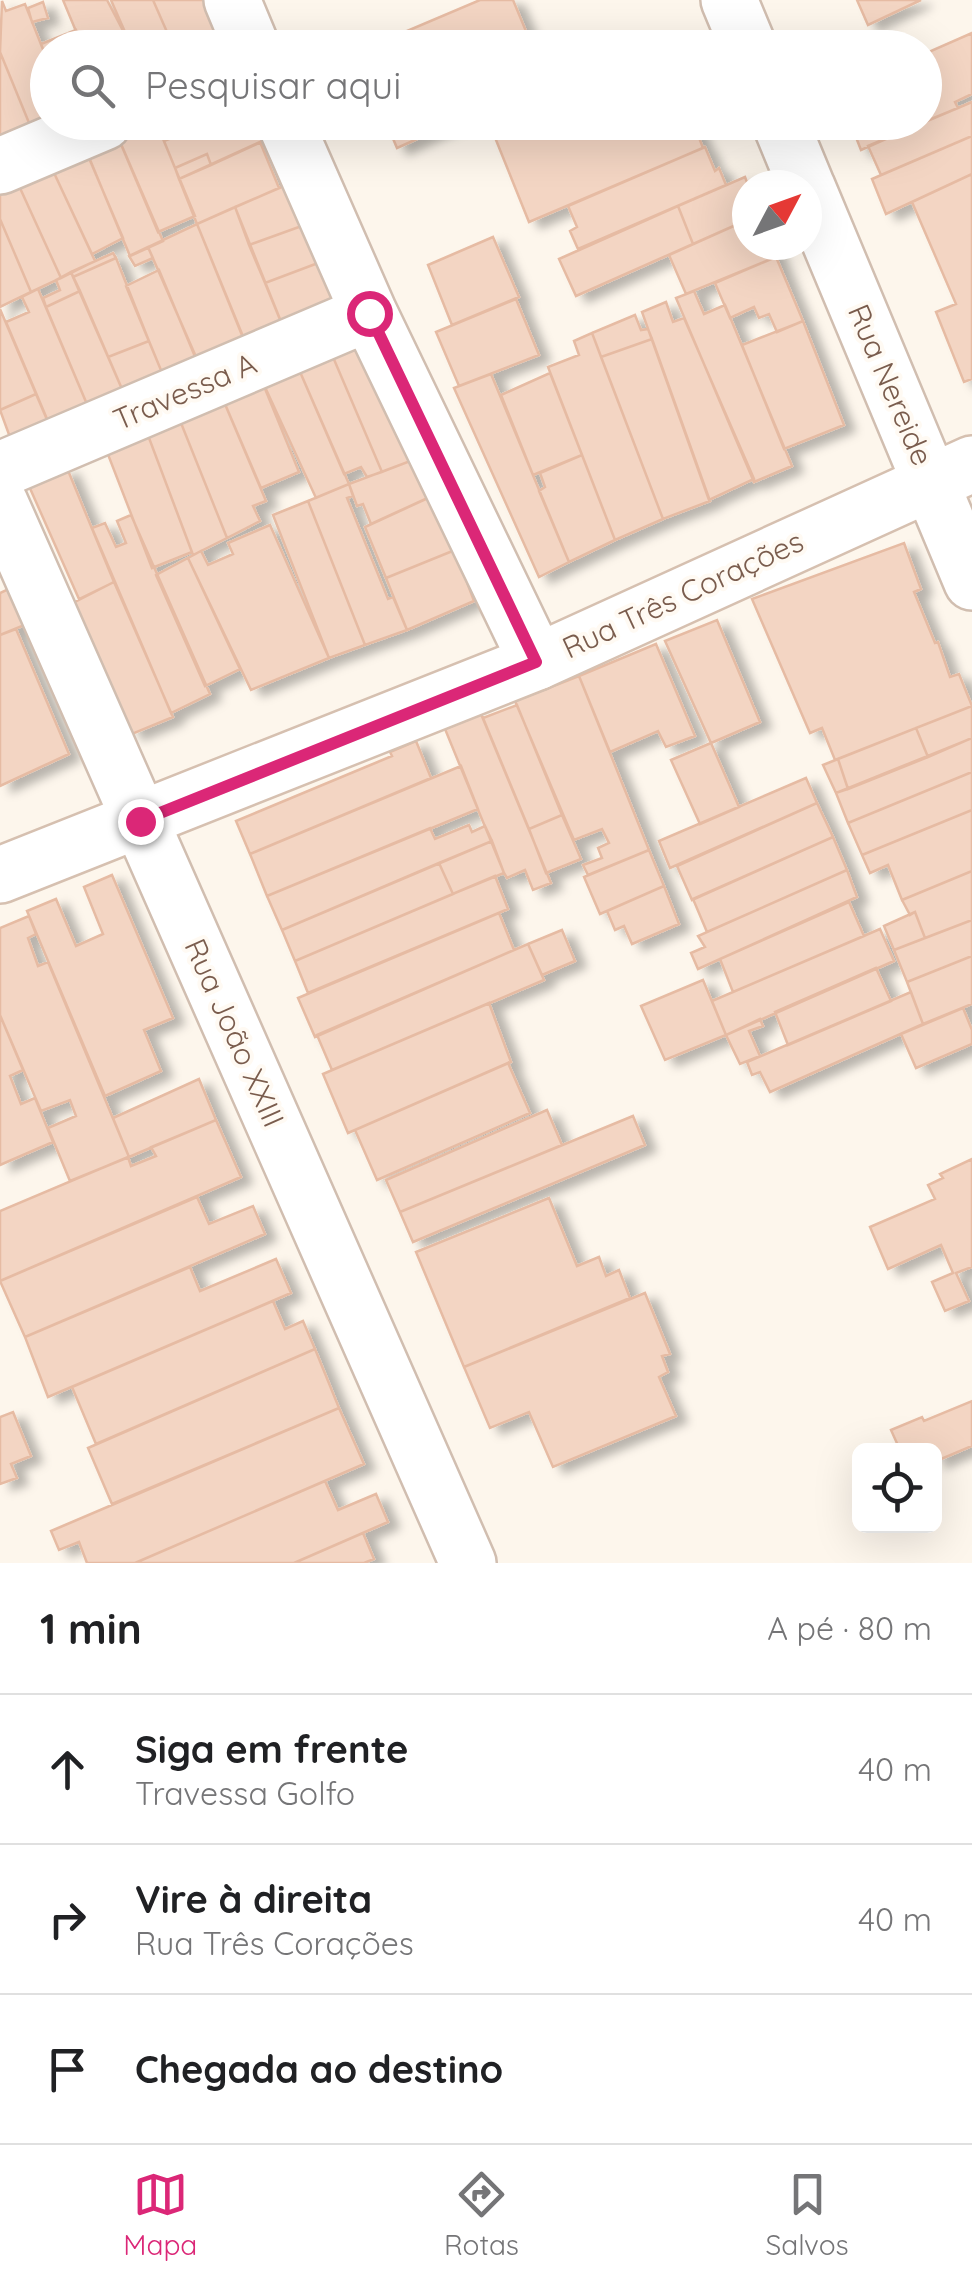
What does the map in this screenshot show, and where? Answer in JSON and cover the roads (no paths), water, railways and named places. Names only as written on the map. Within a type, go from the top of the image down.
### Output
[{"type":"street","points":[[232,0],[244,30]]},
{"type":"street","points":[[729,0],[741,30]]},
{"type":"street","points":[[0,166],[61,140]]},
{"type":"street","points":[[293,140],[369,313],[536,662]]},
{"type":"street","name":"Rua Nereide","points":[[788,140],[800,170]]},
{"type":"street","name":"Rua Nereide","points":[[822,216],[951,473],[972,582]]},
{"type":"street","name":"Travessa A","points":[[0,470],[369,313]]},
{"type":"street","name":"Rua Três Corações","points":[[0,874],[536,662],[951,473]]},
{"type":"street","name":"Rua João XXIII","points":[[0,503],[468,1563]]}]
